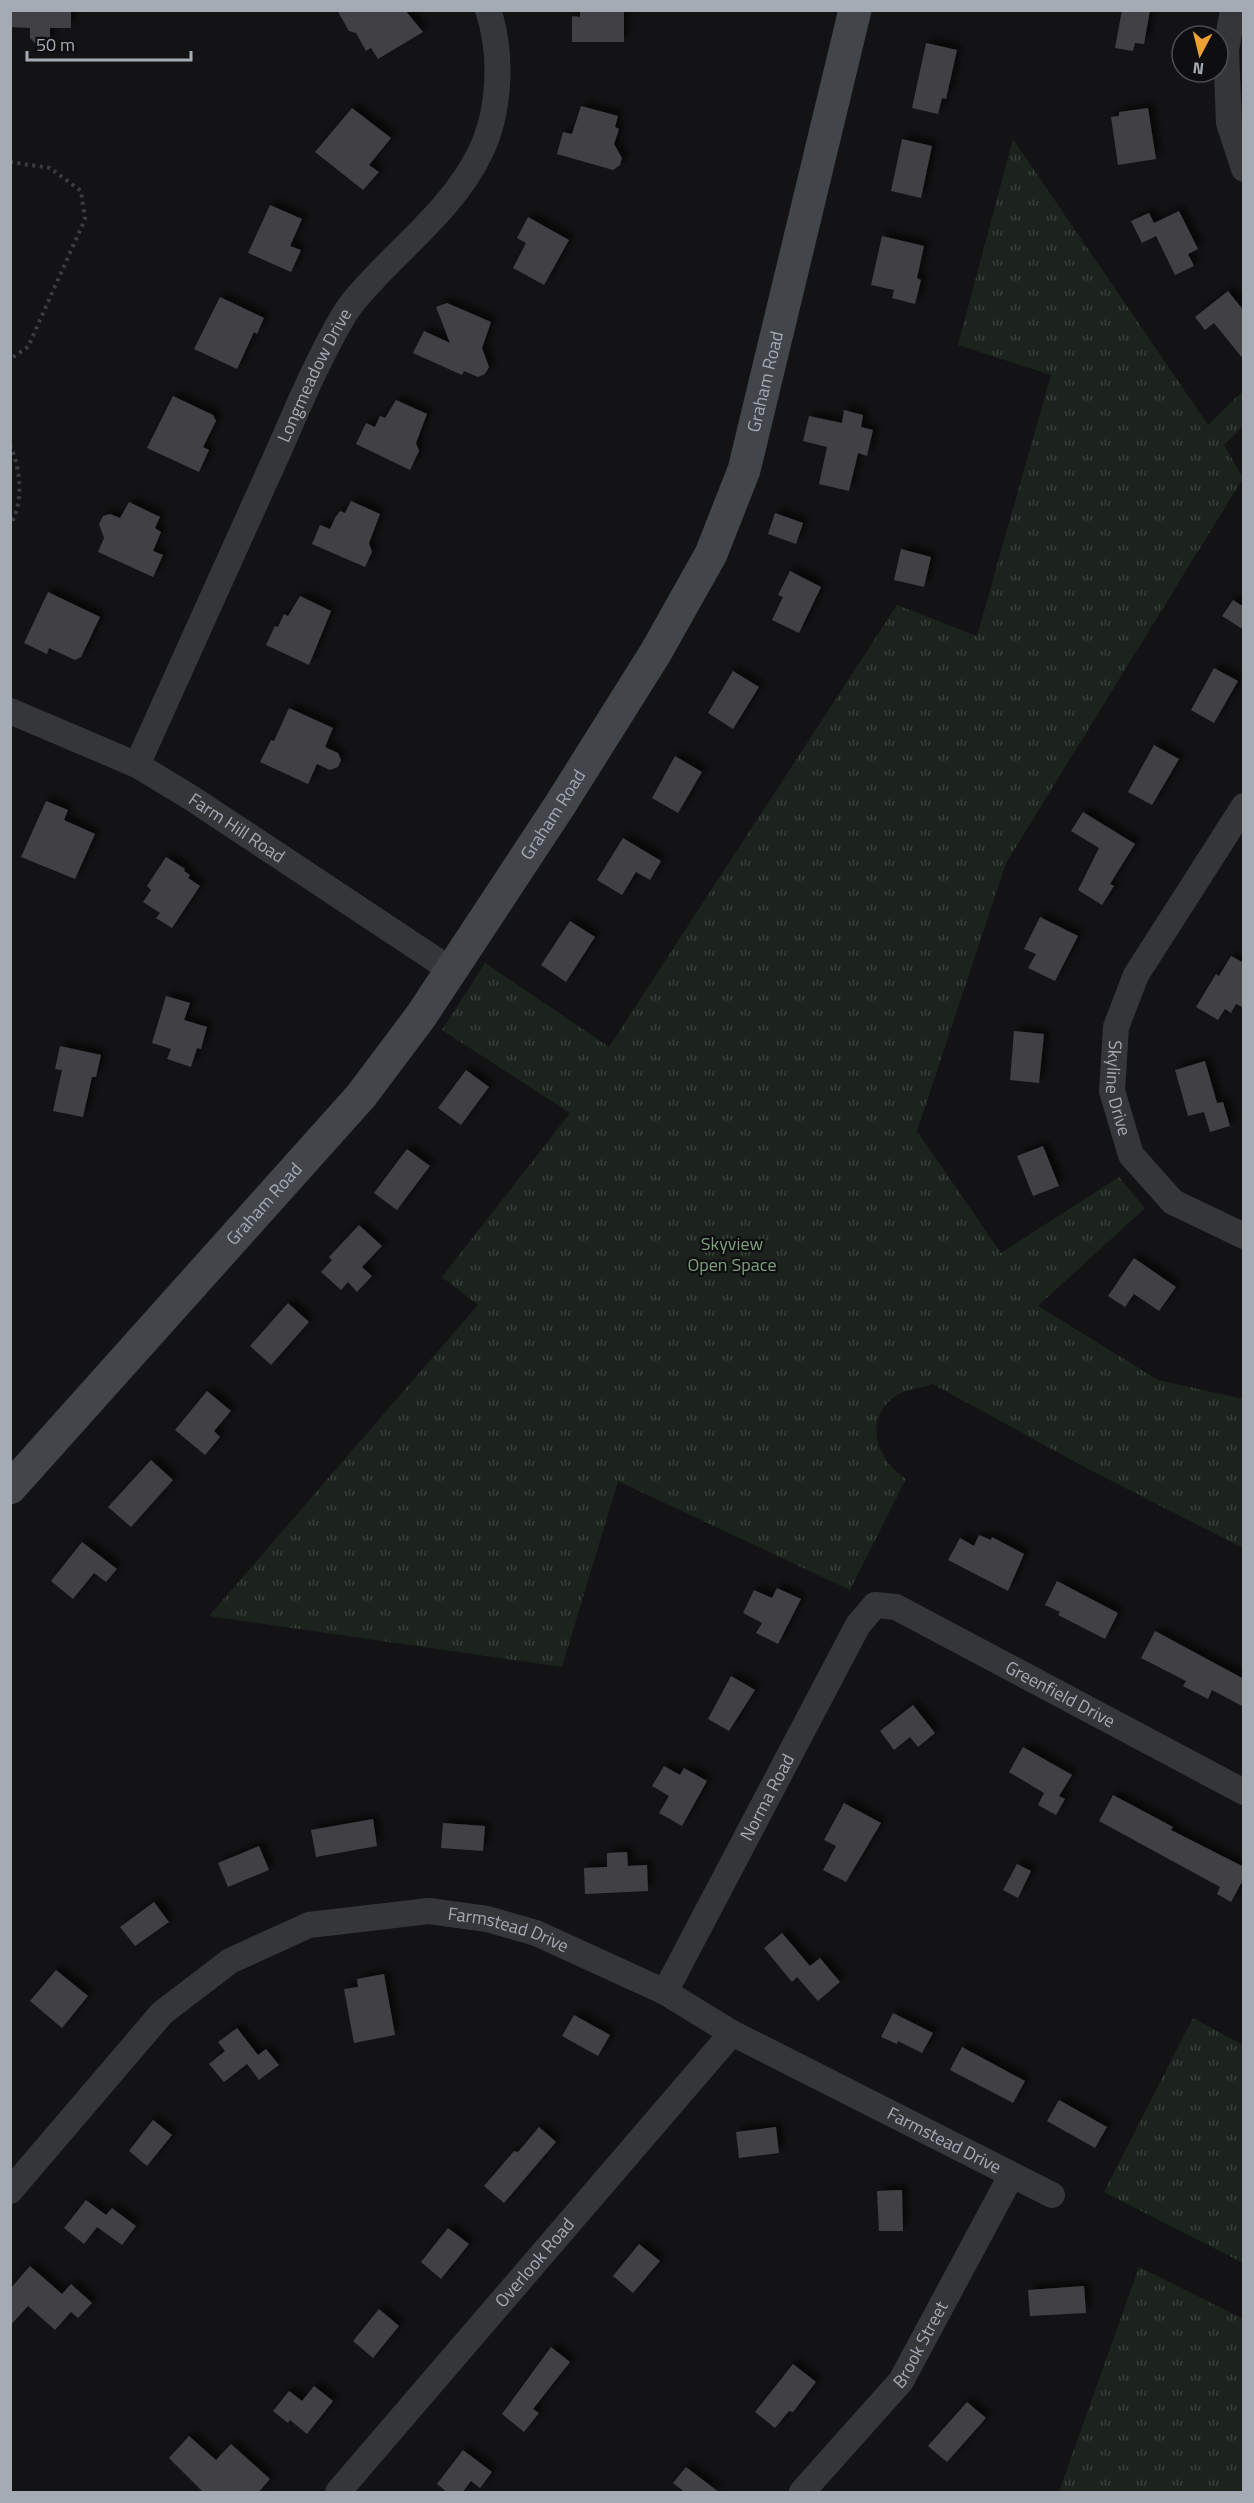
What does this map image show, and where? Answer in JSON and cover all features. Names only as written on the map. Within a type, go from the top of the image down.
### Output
[{"type":"street","name":"Longmeadow Drive","points":[[137,765],[297,411],[345,313],[371,281],[442,210],[463,184],[481,151],[492,120],[497,90],[495,51],[488,10]]},
{"type":"street","name":"Graham Road","points":[[10,1488],[361,1096],[421,1016],[566,796],[656,652],[711,554],[744,470],[855,10]]},
{"type":"street","points":[[1233,10],[1226,50],[1229,123],[1244,169]]},
{"type":"street","name":"Farm Hill Road","points":[[10,711],[137,765],[193,799],[451,970]]},
{"type":"street","name":"Skyline Drive","points":[[1244,806],[1136,975],[1116,1028],[1112,1090],[1131,1155],[1173,1202],[1244,1236]]},
{"type":"street","name":"Greenfield Drive","points":[[875,1605],[896,1607],[1244,1792]]},
{"type":"street","name":"Norma Road","points":[[664,1992],[858,1625],[875,1605]]},
{"type":"street","name":"Farmstead Drive","points":[[10,2191],[162,2013],[230,1961],[309,1925],[429,1911],[487,1919],[536,1933],[664,1992],[732,2033],[1052,2195]]},
{"type":"street","name":"Overlook Road","points":[[338,2493],[732,2033]]},
{"type":"street","name":"Brook Street","points":[[802,2493],[901,2381],[1011,2176]]},
{"type":"path","points":[[10,162],[50,168],[81,191],[85,219],[28,347],[10,359]]},
{"type":"path","points":[[10,445],[19,465],[18,512],[10,526]]},
{"type":"green space","name":"Skyview Open Space","points":[[1013,139],[1208,425],[1243,391],[1243,426],[1224,445],[1243,478],[1006,863],[917,1131],[1001,1253],[1119,1177],[1145,1208],[1038,1306],[1158,1380],[1243,1399],[1243,1548],[1092,1471],[933,1384],[897,1395],[886,1404],[879,1415],[877,1438],[881,1450],[887,1461],[906,1479],[850,1590],[618,1481],[562,1667],[209,1616],[478,1305],[442,1277],[570,1113],[442,1030],[485,963],[609,1047],[897,605],[977,636],[1051,375],[958,345]]},
{"type":"green space","points":[[1193,2018],[1243,2045],[1243,2263],[1104,2192]]},
{"type":"green space","points":[[1139,2267],[1243,2319],[1243,2492],[1059,2492]]},
{"type":"building","points":[[10,10],[71,10],[71,28],[50,28],[50,38],[44,44],[36,44],[30,38],[30,28],[10,27]]},
{"type":"building","points":[[337,10],[405,10],[423,32],[378,59],[371,48],[366,51],[356,33],[349,31]]},
{"type":"building","points":[[580,10],[624,10],[624,42],[572,42],[572,16],[580,17]]},
{"type":"building","points":[[1122,10],[1150,10],[1144,44],[1135,43],[1133,51],[1115,48]]},
{"type":"building","points":[[926,43],[957,50],[946,99],[942,98],[938,114],[912,108]]},
{"type":"building","points":[[581,106],[618,116],[615,127],[619,129],[614,144],[622,158],[620,165],[613,170],[557,154],[563,132],[572,134]]},
{"type":"building","points":[[352,108],[391,138],[369,165],[379,172],[363,190],[315,152]]},
{"type":"building","points":[[1148,108],[1156,159],[1118,165],[1111,117],[1119,116],[1119,112]]},
{"type":"building","points":[[902,139],[932,146],[921,198],[891,191]]},
{"type":"building","points":[[270,205],[302,219],[290,246],[301,250],[291,272],[248,253]]},
{"type":"building","points":[[1179,211],[1198,249],[1188,254],[1194,266],[1175,275],[1156,236],[1142,243],[1131,221],[1149,213],[1154,223]]},
{"type":"building","points":[[528,217],[569,240],[544,285],[513,268],[526,243],[517,238]]},
{"type":"building","points":[[882,236],[924,246],[917,278],[921,280],[915,304],[892,298],[894,290],[871,285]]},
{"type":"building","points":[[1228,291],[1244,311],[1244,360],[1214,323],[1205,330],[1195,317]]},
{"type":"building","points":[[220,297],[264,318],[257,334],[254,332],[237,369],[194,349]]},
{"type":"building","points":[[447,303],[491,322],[482,348],[489,367],[485,374],[478,377],[464,371],[462,375],[413,353],[424,331],[450,343],[436,307]]},
{"type":"building","points":[[173,396],[213,415],[216,421],[203,447],[209,450],[199,472],[147,448]]},
{"type":"building","points":[[396,400],[427,414],[416,443],[419,451],[410,470],[356,444],[366,423],[375,427],[380,416],[385,418]]},
{"type":"building","points":[[844,410],[863,415],[861,427],[873,430],[867,456],[858,453],[849,491],[819,484],[827,447],[803,441],[809,416],[842,423]]},
{"type":"building","points":[[351,501],[380,514],[369,543],[372,552],[365,567],[312,544],[320,525],[330,529],[340,511],[345,513]]},
{"type":"building","points":[[129,502],[160,517],[155,528],[161,532],[153,551],[163,555],[153,577],[98,552],[104,538],[99,524],[103,516],[110,514],[120,518]]},
{"type":"building","points":[[775,513],[803,523],[796,544],[768,534]]},
{"type":"building","points":[[901,549],[931,557],[924,587],[894,580]]},
{"type":"building","points":[[790,571],[821,587],[799,633],[772,620],[783,597],[778,595]]},
{"type":"building","points":[[48,592],[100,617],[81,657],[75,660],[49,648],[47,654],[24,643]]},
{"type":"building","points":[[300,596],[331,611],[309,665],[266,645],[275,626],[278,627],[284,614],[288,616]]},
{"type":"building","points":[[1233,600],[1244,607],[1244,630],[1222,616]]},
{"type":"building","points":[[1214,668],[1238,681],[1214,723],[1191,710]]},
{"type":"building","points":[[733,671],[759,687],[733,729],[708,713]]},
{"type":"building","points":[[289,708],[333,728],[325,747],[338,753],[341,760],[338,767],[330,770],[317,764],[308,784],[260,762],[271,740],[274,741]]},
{"type":"building","points":[[1154,745],[1179,759],[1152,805],[1128,792]]},
{"type":"building","points":[[675,756],[702,772],[678,813],[652,798]]},
{"type":"building","points":[[46,801],[68,810],[64,820],[95,834],[75,879],[21,857]]},
{"type":"building","points":[[1083,812],[1135,844],[1110,884],[1114,886],[1102,905],[1078,890],[1099,848],[1071,831]]},
{"type":"building","points":[[623,838],[661,861],[650,880],[636,872],[622,895],[597,880]]},
{"type":"building","points":[[166,857],[185,869],[184,871],[190,875],[188,878],[200,886],[172,928],[156,918],[160,913],[143,902],[151,890],[147,886]]},
{"type":"building","points":[[1040,917],[1078,936],[1055,981],[1028,968],[1036,954],[1024,949]]},
{"type":"building","points":[[570,921],[595,937],[566,982],[541,965]]},
{"type":"building","points":[[1231,956],[1244,963],[1244,1008],[1236,1004],[1231,1013],[1225,1009],[1218,1020],[1196,1007],[1216,974],[1219,976]]},
{"type":"building","points":[[166,996],[190,1003],[184,1020],[207,1027],[201,1049],[197,1048],[191,1067],[167,1059],[171,1049],[152,1043]]},
{"type":"building","points":[[1014,1031],[1044,1034],[1039,1083],[1010,1080]]},
{"type":"building","points":[[60,1046],[101,1055],[96,1077],[92,1077],[83,1117],[53,1111],[62,1070],[55,1069]]},
{"type":"building","points":[[1205,1061],[1217,1103],[1223,1102],[1230,1126],[1210,1132],[1204,1112],[1188,1116],[1175,1070]]},
{"type":"building","points":[[466,1070],[489,1087],[461,1125],[438,1108]]},
{"type":"building","points":[[1043,1146],[1059,1186],[1033,1196],[1017,1156]]},
{"type":"building","points":[[407,1149],[430,1166],[397,1210],[374,1193]]},
{"type":"building","points":[[359,1225],[382,1246],[362,1267],[372,1276],[357,1292],[348,1282],[341,1290],[321,1272],[332,1260],[329,1257]]},
{"type":"building","points":[[1134,1258],[1176,1287],[1159,1311],[1134,1294],[1125,1307],[1108,1296]]},
{"type":"building","points":[[288,1303],[309,1322],[271,1365],[250,1346]]},
{"type":"building","points":[[207,1391],[231,1411],[214,1431],[220,1437],[205,1455],[175,1430]]},
{"type":"building","points":[[151,1460],[173,1480],[131,1527],[108,1507]]},
{"type":"building","points":[[979,1535],[991,1540],[992,1537],[1024,1554],[1008,1591],[948,1560],[960,1538],[974,1546]]},
{"type":"building","points":[[82,1542],[117,1569],[106,1582],[94,1573],[73,1599],[51,1581]]},
{"type":"building","points":[[1057,1581],[1118,1613],[1105,1639],[1058,1615],[1060,1612],[1045,1605]]},
{"type":"building","points":[[777,1588],[801,1599],[778,1644],[756,1633],[762,1623],[743,1613],[754,1590],[772,1598]]},
{"type":"building","points":[[1155,1631],[1244,1679],[1244,1707],[1212,1690],[1208,1699],[1183,1686],[1186,1681],[1141,1658]]},
{"type":"building","points":[[731,1676],[755,1690],[729,1731],[708,1719]]},
{"type":"building","points":[[913,1705],[935,1733],[918,1747],[910,1737],[894,1750],[880,1731]]},
{"type":"building","points":[[1023,1747],[1072,1775],[1059,1796],[1065,1799],[1056,1815],[1038,1805],[1044,1793],[1009,1772]]},
{"type":"building","points":[[664,1766],[680,1775],[684,1768],[707,1781],[682,1826],[659,1813],[669,1796],[652,1786]]},
{"type":"building","points":[[1113,1795],[1173,1827],[1171,1830],[1244,1867],[1244,1878],[1231,1902],[1217,1894],[1220,1887],[1099,1821]]},
{"type":"building","points":[[844,1803],[881,1823],[846,1882],[823,1870],[836,1846],[824,1840]]},
{"type":"building","points":[[373,1819],[377,1846],[316,1857],[311,1830]]},
{"type":"building","points":[[443,1823],[485,1826],[483,1851],[441,1848]]},
{"type":"building","points":[[259,1846],[269,1870],[228,1887],[218,1863]]},
{"type":"building","points":[[627,1852],[628,1866],[647,1865],[648,1891],[585,1894],[584,1868],[607,1867],[607,1853]]},
{"type":"building","points":[[1017,1864],[1031,1871],[1018,1898],[1003,1890]]},
{"type":"building","points":[[154,1902],[169,1922],[135,1946],[120,1927]]},
{"type":"building","points":[[782,1933],[810,1966],[820,1958],[840,1982],[818,2001],[797,1977],[792,1982],[764,1948]]},
{"type":"building","points":[[56,1970],[88,1996],[62,2028],[30,2001]]},
{"type":"building","points":[[384,1974],[395,2035],[354,2043],[344,1989],[358,1987],[357,1979]]},
{"type":"building","points":[[893,2013],[933,2033],[922,2053],[898,2041],[897,2044],[881,2037]]},
{"type":"building","points":[[574,2015],[610,2035],[598,2056],[562,2036]]},
{"type":"building","points":[[237,2028],[258,2055],[266,2049],[279,2065],[259,2080],[247,2064],[224,2082],[209,2064],[225,2051],[218,2042]]},
{"type":"building","points":[[962,2047],[1025,2081],[1013,2103],[950,2070]]},
{"type":"building","points":[[1059,2100],[1107,2127],[1095,2148],[1047,2121]]},
{"type":"building","points":[[153,2120],[172,2135],[147,2166],[129,2151]]},
{"type":"building","points":[[539,2127],[556,2142],[504,2203],[484,2186],[514,2151],[518,2152]]},
{"type":"building","points":[[776,2127],[779,2153],[739,2158],[736,2132]]},
{"type":"building","points":[[902,2190],[903,2231],[879,2231],[877,2191]]},
{"type":"building","points":[[86,2200],[106,2215],[112,2208],[136,2226],[122,2245],[97,2227],[84,2244],[64,2228]]},
{"type":"building","points":[[448,2228],[469,2244],[441,2279],[421,2262]]},
{"type":"building","points":[[639,2244],[660,2261],[633,2293],[613,2276]]},
{"type":"building","points":[[30,2266],[62,2294],[71,2284],[92,2303],[78,2318],[71,2312],[55,2330],[28,2306],[10,2326],[10,2289]]},
{"type":"building","points":[[1084,2286],[1086,2313],[1030,2316],[1028,2290]]},
{"type":"building","points":[[379,2309],[399,2326],[373,2358],[353,2341]]},
{"type":"building","points":[[551,2347],[570,2362],[533,2409],[539,2413],[524,2432],[502,2414]]},
{"type":"building","points":[[793,2364],[816,2382],[793,2412],[789,2411],[775,2428],[755,2412]]},
{"type":"building","points":[[314,2386],[333,2401],[307,2434],[290,2420],[288,2423],[273,2411],[289,2391],[302,2401]]},
{"type":"building","points":[[967,2402],[986,2418],[947,2462],[928,2446]]},
{"type":"building","points":[[189,2436],[216,2460],[231,2444],[270,2479],[258,2493],[204,2493],[169,2458]]},
{"type":"building","points":[[463,2450],[492,2472],[480,2488],[471,2481],[462,2493],[448,2493],[437,2484]]},
{"type":"building","points":[[686,2467],[720,2493],[686,2493],[673,2483]]}]
